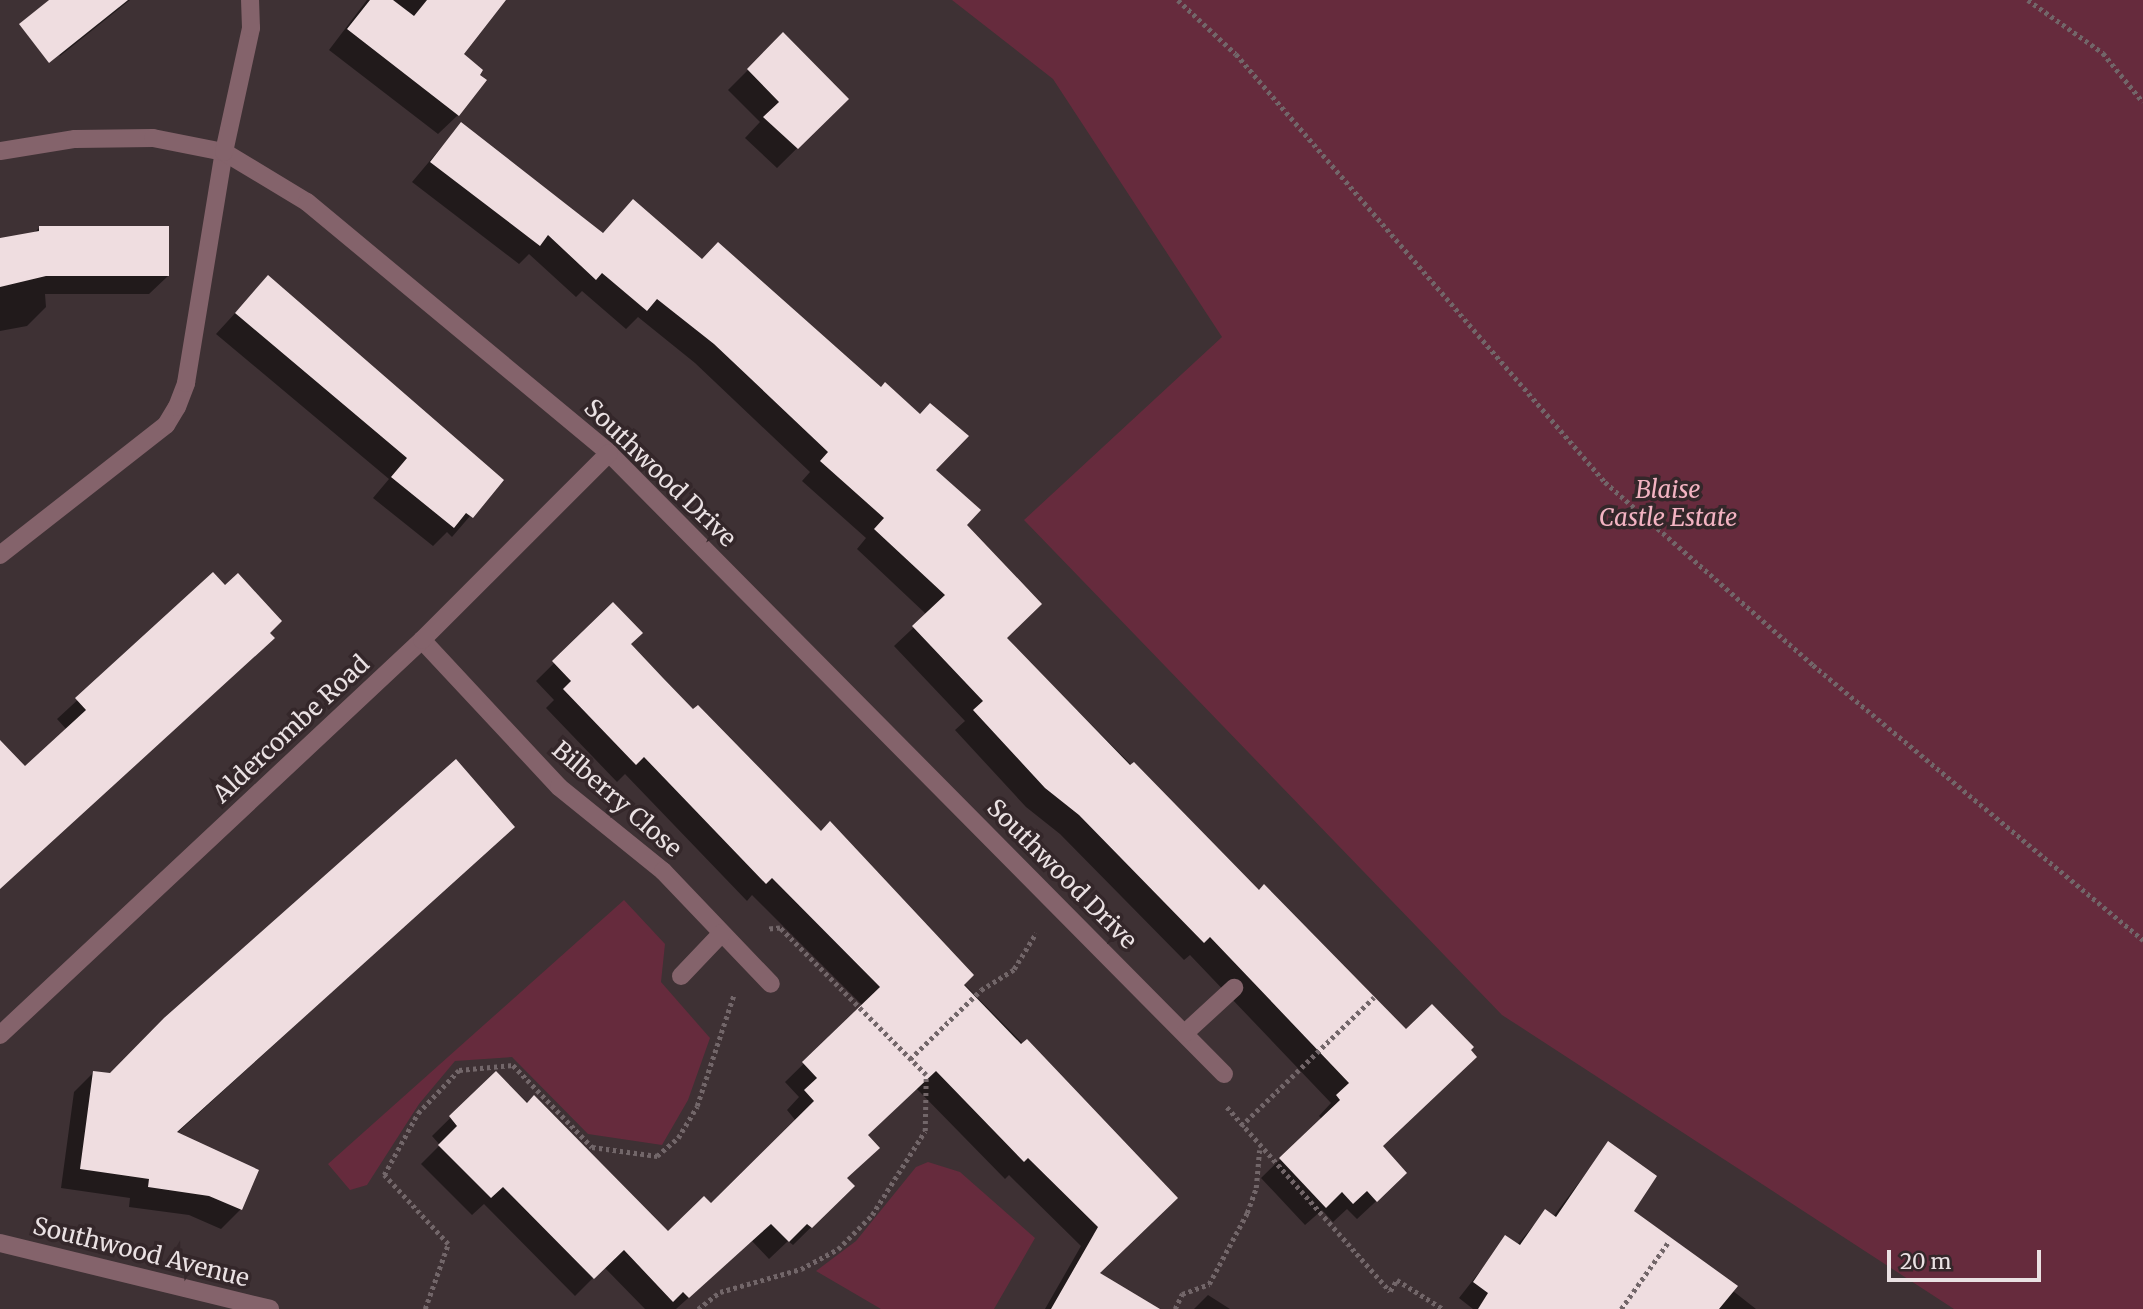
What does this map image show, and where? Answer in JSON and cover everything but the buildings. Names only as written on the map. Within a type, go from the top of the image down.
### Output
[{"type":"street","points":[[0,555],[166,425],[177,407],[186,383],[224,152],[251,28],[250,0]]},
{"type":"street","name":"Southwood Drive","points":[[0,151],[75,138],[153,138],[224,152],[307,202],[609,453],[1224,1074]]},
{"type":"street","name":"Aldercombe Road","points":[[0,1035],[422,640],[609,453]]},
{"type":"street","name":"Bilberry Close","points":[[422,640],[559,787],[663,871],[771,984]]},
{"type":"street","points":[[681,976],[722,933]]},
{"type":"street","points":[[1185,1033],[1234,988]]},
{"type":"street","name":"Southwood Avenue","points":[[0,1243],[270,1309]]},
{"type":"path","points":[[1178,0],[1236,54],[1605,482],[1813,665],[2143,940]]},
{"type":"path","points":[[2028,0],[2103,53],[2143,102]]},
{"type":"path","points":[[910,1059],[981,990],[1014,969],[1055,902]]},
{"type":"path","points":[[698,1309],[720,1293],[818,1263],[872,1215],[925,1131],[926,1075],[780,928],[722,933]]},
{"type":"path","points":[[425,1309],[448,1244],[384,1175],[418,1112],[459,1070],[513,1065],[592,1147],[657,1156],[678,1138],[697,1106],[746,958]]},
{"type":"path","points":[[1241,1126],[1374,997]]},
{"type":"path","points":[[1224,1074],[1211,1086],[1241,1126],[1390,1291],[1397,1280],[1443,1309]]},
{"type":"path","points":[[1175,1309],[1182,1294],[1209,1284],[1247,1213],[1256,1188],[1260,1149]]},
{"type":"path","points":[[1621,1309],[1669,1241]]},
{"type":"green space","name":"Blaise Castle Estate","points":[[952,0],[2143,0],[2143,1309],[1954,1309],[1502,1015],[1024,520],[1222,337],[1053,79]]},
{"type":"green space","points":[[624,900],[665,944],[661,982],[710,1038],[688,1100],[662,1145],[588,1134],[512,1057],[455,1061],[419,1104],[367,1185],[350,1190],[328,1164]]},
{"type":"green space","points":[[928,1162],[960,1172],[1035,1238],[994,1309],[881,1309],[816,1271],[856,1241],[916,1167]]}]
